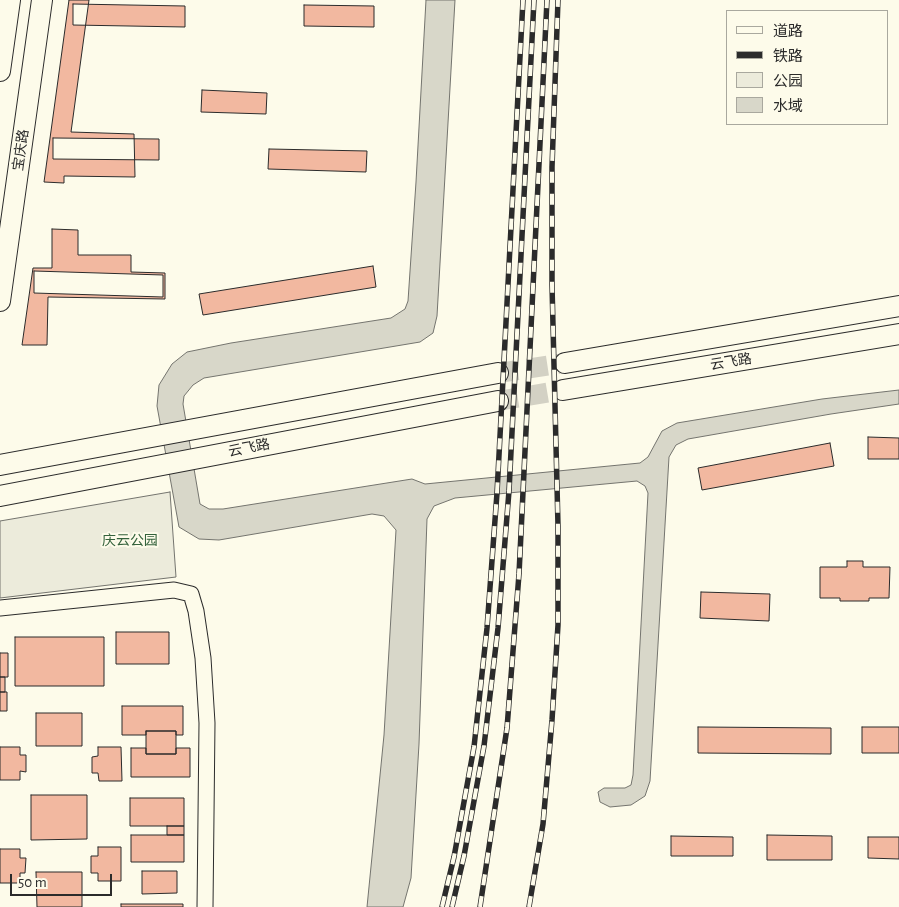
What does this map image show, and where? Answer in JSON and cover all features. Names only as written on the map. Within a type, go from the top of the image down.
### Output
[{"type":"main road","points":[[0,71],[10,0]]},
{"type":"main road","name":"宝庆路","points":[[0,301],[42,0]]},
{"type":"main road","name":"云飞路","points":[[565,363],[899,306]]},
{"type":"main road","name":"云飞路","points":[[563,390],[899,334]]},
{"type":"main road","name":"云飞路","points":[[0,465],[498,373]]},
{"type":"main road","name":"云飞路","points":[[0,496],[498,401]]},
{"type":"street","points":[[0,608],[174,590],[191,594],[196,611],[202,658],[207,723],[205,907]]},
{"type":"green space","name":"庆云公园","points":[[170,492],[176,577],[0,598],[0,521]]},
{"type":"water","points":[[426,0],[455,0],[437,316],[433,333],[420,342],[204,378],[193,385],[184,396],[183,404],[200,504],[209,509],[223,509],[412,479],[425,484],[640,463],[648,457],[662,431],[677,423],[822,399],[899,390],[899,404],[688,439],[676,445],[669,457],[650,781],[645,796],[631,805],[610,807],[600,802],[598,792],[604,788],[625,788],[631,785],[633,775],[648,493],[645,486],[637,481],[455,498],[434,506],[427,519],[419,744],[411,878],[403,907],[367,907],[384,735],[396,530],[384,516],[372,514],[219,540],[199,539],[179,527],[157,406],[159,385],[172,364],[187,352],[231,343],[391,318],[405,309],[408,301]]},
{"type":"building","points":[[69,0],[89,0],[71,132],[134,134],[135,177],[64,176],[64,183],[44,182]]},
{"type":"building","points":[[73,4],[185,6],[185,27],[73,25]]},
{"type":"building","points":[[304,5],[374,6],[374,27],[304,26]]},
{"type":"building","points":[[202,90],[267,93],[266,114],[201,112]]},
{"type":"building","points":[[53,138],[159,139],[159,160],[53,159]]},
{"type":"building","points":[[269,149],[367,151],[366,172],[268,169]]},
{"type":"building","points":[[52,229],[78,230],[78,255],[131,255],[131,272],[165,273],[165,299],[48,297],[47,345],[22,345],[33,268],[52,268]]},
{"type":"building","points":[[373,266],[376,287],[203,315],[199,294]]},
{"type":"building","points":[[34,271],[163,275],[163,297],[34,293]]},
{"type":"building","points":[[868,437],[899,438],[899,459],[868,459]]},
{"type":"building","points":[[830,443],[834,466],[702,490],[698,468]]},
{"type":"building","points":[[847,561],[863,561],[863,567],[890,567],[889,598],[869,598],[869,601],[840,601],[840,598],[820,598],[820,567],[847,567]]},
{"type":"building","points":[[701,592],[770,594],[769,621],[700,618]]},
{"type":"building","points":[[116,632],[169,632],[169,664],[116,664]]},
{"type":"building","points":[[15,637],[104,637],[104,686],[15,686]]},
{"type":"building","points":[[0,653],[8,653],[8,677],[0,677]]},
{"type":"building","points":[[0,677],[5,677],[5,692],[0,692]]},
{"type":"building","points":[[0,692],[7,692],[7,711],[0,711]]},
{"type":"building","points":[[122,706],[183,706],[183,735],[176,735],[176,731],[146,731],[146,735],[122,735]]},
{"type":"building","points":[[36,713],[82,713],[82,746],[36,746]]},
{"type":"building","points":[[698,727],[831,728],[831,754],[698,753]]},
{"type":"building","points":[[862,727],[899,727],[899,753],[862,753]]},
{"type":"building","points":[[146,731],[176,731],[176,754],[146,754]]},
{"type":"building","points":[[0,747],[20,747],[20,755],[26,755],[26,772],[20,771],[20,780],[0,780]]},
{"type":"building","points":[[98,747],[121,747],[122,781],[99,781],[98,773],[92,773],[92,757],[98,756]]},
{"type":"building","points":[[131,748],[146,748],[146,754],[176,754],[176,748],[190,748],[190,777],[131,777]]},
{"type":"building","points":[[31,795],[87,795],[87,839],[31,840]]},
{"type":"building","points":[[130,798],[184,798],[184,826],[130,826]]},
{"type":"building","points":[[167,826],[184,826],[184,835],[167,835]]},
{"type":"building","points":[[131,835],[184,835],[184,862],[131,862]]},
{"type":"building","points":[[767,835],[832,836],[832,860],[767,860]]},
{"type":"building","points":[[671,836],[733,837],[733,856],[671,856]]},
{"type":"building","points":[[868,837],[899,837],[899,859],[868,858]]},
{"type":"building","points":[[98,847],[121,847],[121,881],[98,881],[98,873],[91,873],[91,856],[98,856]]},
{"type":"building","points":[[0,849],[20,849],[20,858],[26,858],[25,873],[20,873],[20,883],[0,883]]},
{"type":"building","points":[[142,871],[177,871],[177,893],[142,894]]},
{"type":"building","points":[[36,872],[82,872],[82,907],[37,907]]},
{"type":"building","points":[[121,904],[183,904],[183,907],[121,907]]},
{"type":"tunnel","points":[[498,373],[565,363]]},
{"type":"tunnel","points":[[498,401],[563,390]]},
{"type":"railway","points":[[442,907],[454,857],[474,747],[487,628],[497,493],[523,0]]},
{"type":"railway","points":[[452,907],[464,856],[484,746],[498,628],[509,491],[534,0]]},
{"type":"railway","points":[[480,907],[507,728],[519,574],[547,0]]},
{"type":"railway","points":[[529,907],[543,824],[558,625],[558,526],[552,285],[552,167],[558,0]]}]
